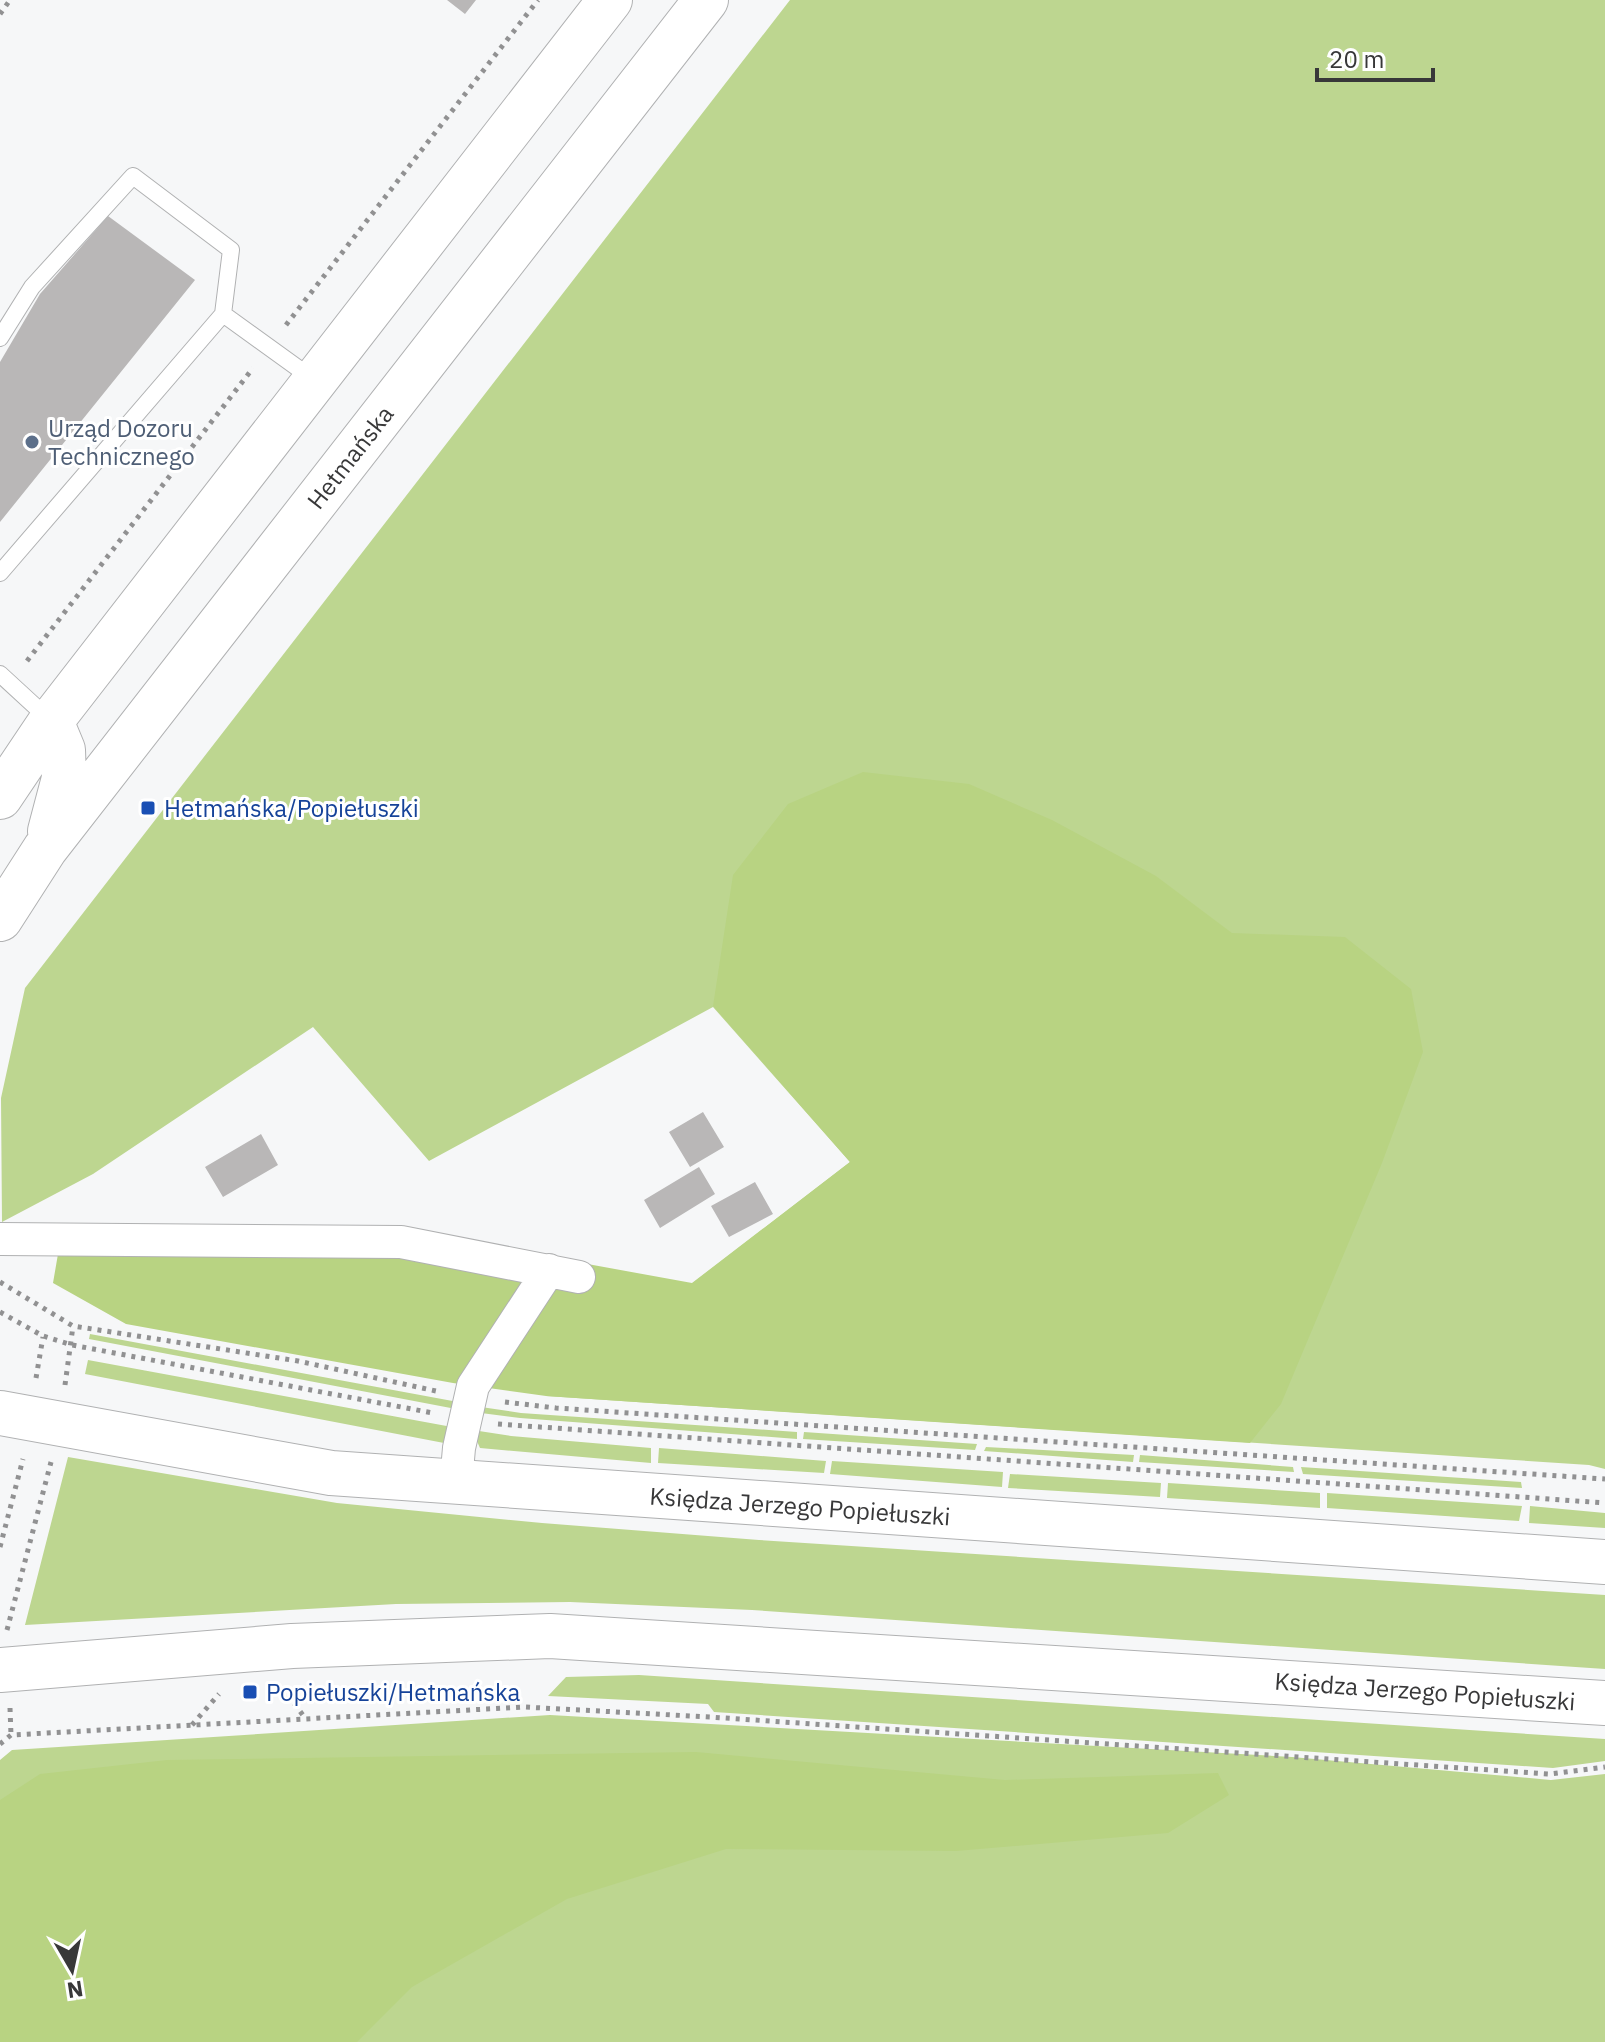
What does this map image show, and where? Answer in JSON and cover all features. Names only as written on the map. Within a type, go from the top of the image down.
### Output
[{"type":"main road","points":[[0,797],[51,721],[610,0]]},
{"type":"main road","name":"Hetmańska","points":[[0,919],[45,849],[706,0]]},
{"type":"main road","points":[[45,849],[64,778],[63,750],[51,721]]},
{"type":"main road","name":"Księdza Jerzego Popiełuszki","points":[[0,1413],[331,1473],[1605,1562]]},
{"type":"main road","name":"Księdza Jerzego Popiełuszki","points":[[4,1669],[292,1646],[550,1636],[1605,1703]]},
{"type":"street","points":[[0,1239],[401,1242],[564,1273],[473,1386],[459,1448],[456,1482]]},
{"type":"lane","points":[[0,338],[32,287],[133,176],[231,250],[223,314],[0,573]]},
{"type":"lane","points":[[223,314],[315,380]]},
{"type":"lane","points":[[0,674],[51,721]]},
{"type":"path","points":[[0,14],[10,0]]},
{"type":"path","points":[[0,1282],[73,1326],[298,1361],[468,1409],[488,1423],[1605,1503]]},
{"type":"path","points":[[0,1312],[43,1336],[72,1345],[468,1409],[572,1409],[1605,1479]]},
{"type":"path","points":[[11,1735],[4,1669],[7,1625],[51,1461],[73,1326]]},
{"type":"path","points":[[272,1691],[284,1690],[305,1719]]},
{"type":"path","points":[[192,1725],[218,1694],[234,1693]]},
{"type":"path","points":[[0,1744],[11,1735],[524,1707],[1549,1774],[1605,1767]]},
{"type":"green space","points":[[790,0],[1605,0],[1605,1469],[1589,1465],[546,1396],[850,1162],[713,1007],[429,1161],[313,1027],[93,1174],[2,1222],[1,1098],[25,988]]},
{"type":"green space","points":[[863,772],[969,784],[1052,820],[1156,876],[1232,933],[1345,937],[1411,989],[1423,1052],[1382,1163],[1281,1404],[1250,1443],[546,1396],[453,1383],[126,1324],[53,1283],[63,1225],[400,1230],[692,1283],[850,1162],[713,1006],[733,875],[788,804]]},
{"type":"green space","points":[[90,1334],[458,1402],[456,1409],[89,1339]]},
{"type":"green space","points":[[88,1360],[452,1427],[450,1439],[444,1443],[85,1374]]},
{"type":"green space","points":[[481,1407],[521,1413],[797,1432],[797,1439],[520,1418],[481,1413]]},
{"type":"green space","points":[[479,1431],[651,1448],[651,1463],[480,1448],[476,1439]]},
{"type":"green space","points":[[804,1432],[977,1444],[975,1450],[803,1439]]},
{"type":"green space","points":[[986,1447],[1134,1455],[1133,1462],[984,1451]]},
{"type":"green space","points":[[659,1448],[826,1461],[824,1473],[658,1463]]},
{"type":"green space","points":[[1140,1455],[1293,1467],[1294,1472],[1139,1462]]},
{"type":"green space","points":[[68,1457],[337,1503],[542,1523],[1605,1595],[1605,1669],[752,1610],[570,1602],[396,1604],[25,1625]]},
{"type":"green space","points":[[832,1461],[1003,1472],[1002,1487],[830,1474]]},
{"type":"green space","points":[[1301,1467],[1521,1482],[1522,1488],[1303,1474]]},
{"type":"green space","points":[[1010,1474],[1161,1483],[1160,1497],[1008,1488]]},
{"type":"green space","points":[[1168,1483],[1320,1493],[1320,1508],[1167,1498]]},
{"type":"green space","points":[[1327,1493],[1522,1506],[1519,1521],[1327,1508]]},
{"type":"green space","points":[[1530,1506],[1605,1513],[1605,1528],[1529,1523]]},
{"type":"green space","points":[[639,1675],[1605,1739],[1605,1761],[1553,1768],[714,1712],[708,1704],[548,1696],[566,1677]]},
{"type":"green space","points":[[550,1715],[1292,1757],[1551,1780],[1605,1774],[1605,2042],[0,2042],[0,1760],[12,1750]]},
{"type":"green space","points":[[696,1752],[1005,1780],[1218,1773],[1229,1795],[1168,1833],[956,1851],[726,1849],[567,1899],[412,1987],[357,2042],[0,2042],[0,1800],[40,1774],[167,1760]]},
{"type":"building","points":[[447,0],[476,0],[465,14]]},
{"type":"building","name":"Urząd Dozoru Technicznego","points":[[108,216],[195,280],[0,522],[0,362],[40,294]]},
{"type":"building","points":[[703,1112],[724,1147],[690,1167],[669,1132]]},
{"type":"building","points":[[261,1134],[278,1165],[223,1197],[205,1167]]},
{"type":"building","points":[[699,1167],[715,1194],[660,1228],[644,1200]]},
{"type":"building","points":[[755,1182],[773,1214],[729,1237],[711,1206]]},
{"type":"place","name":"Urząd Dozoru Technicznego","points":[[32,442]]},
{"type":"place","name":"Hetmańska/Popiełuszki","points":[[148,808]]},
{"type":"place","name":"Popiełuszki/Hetmańska","points":[[250,1692]]}]
